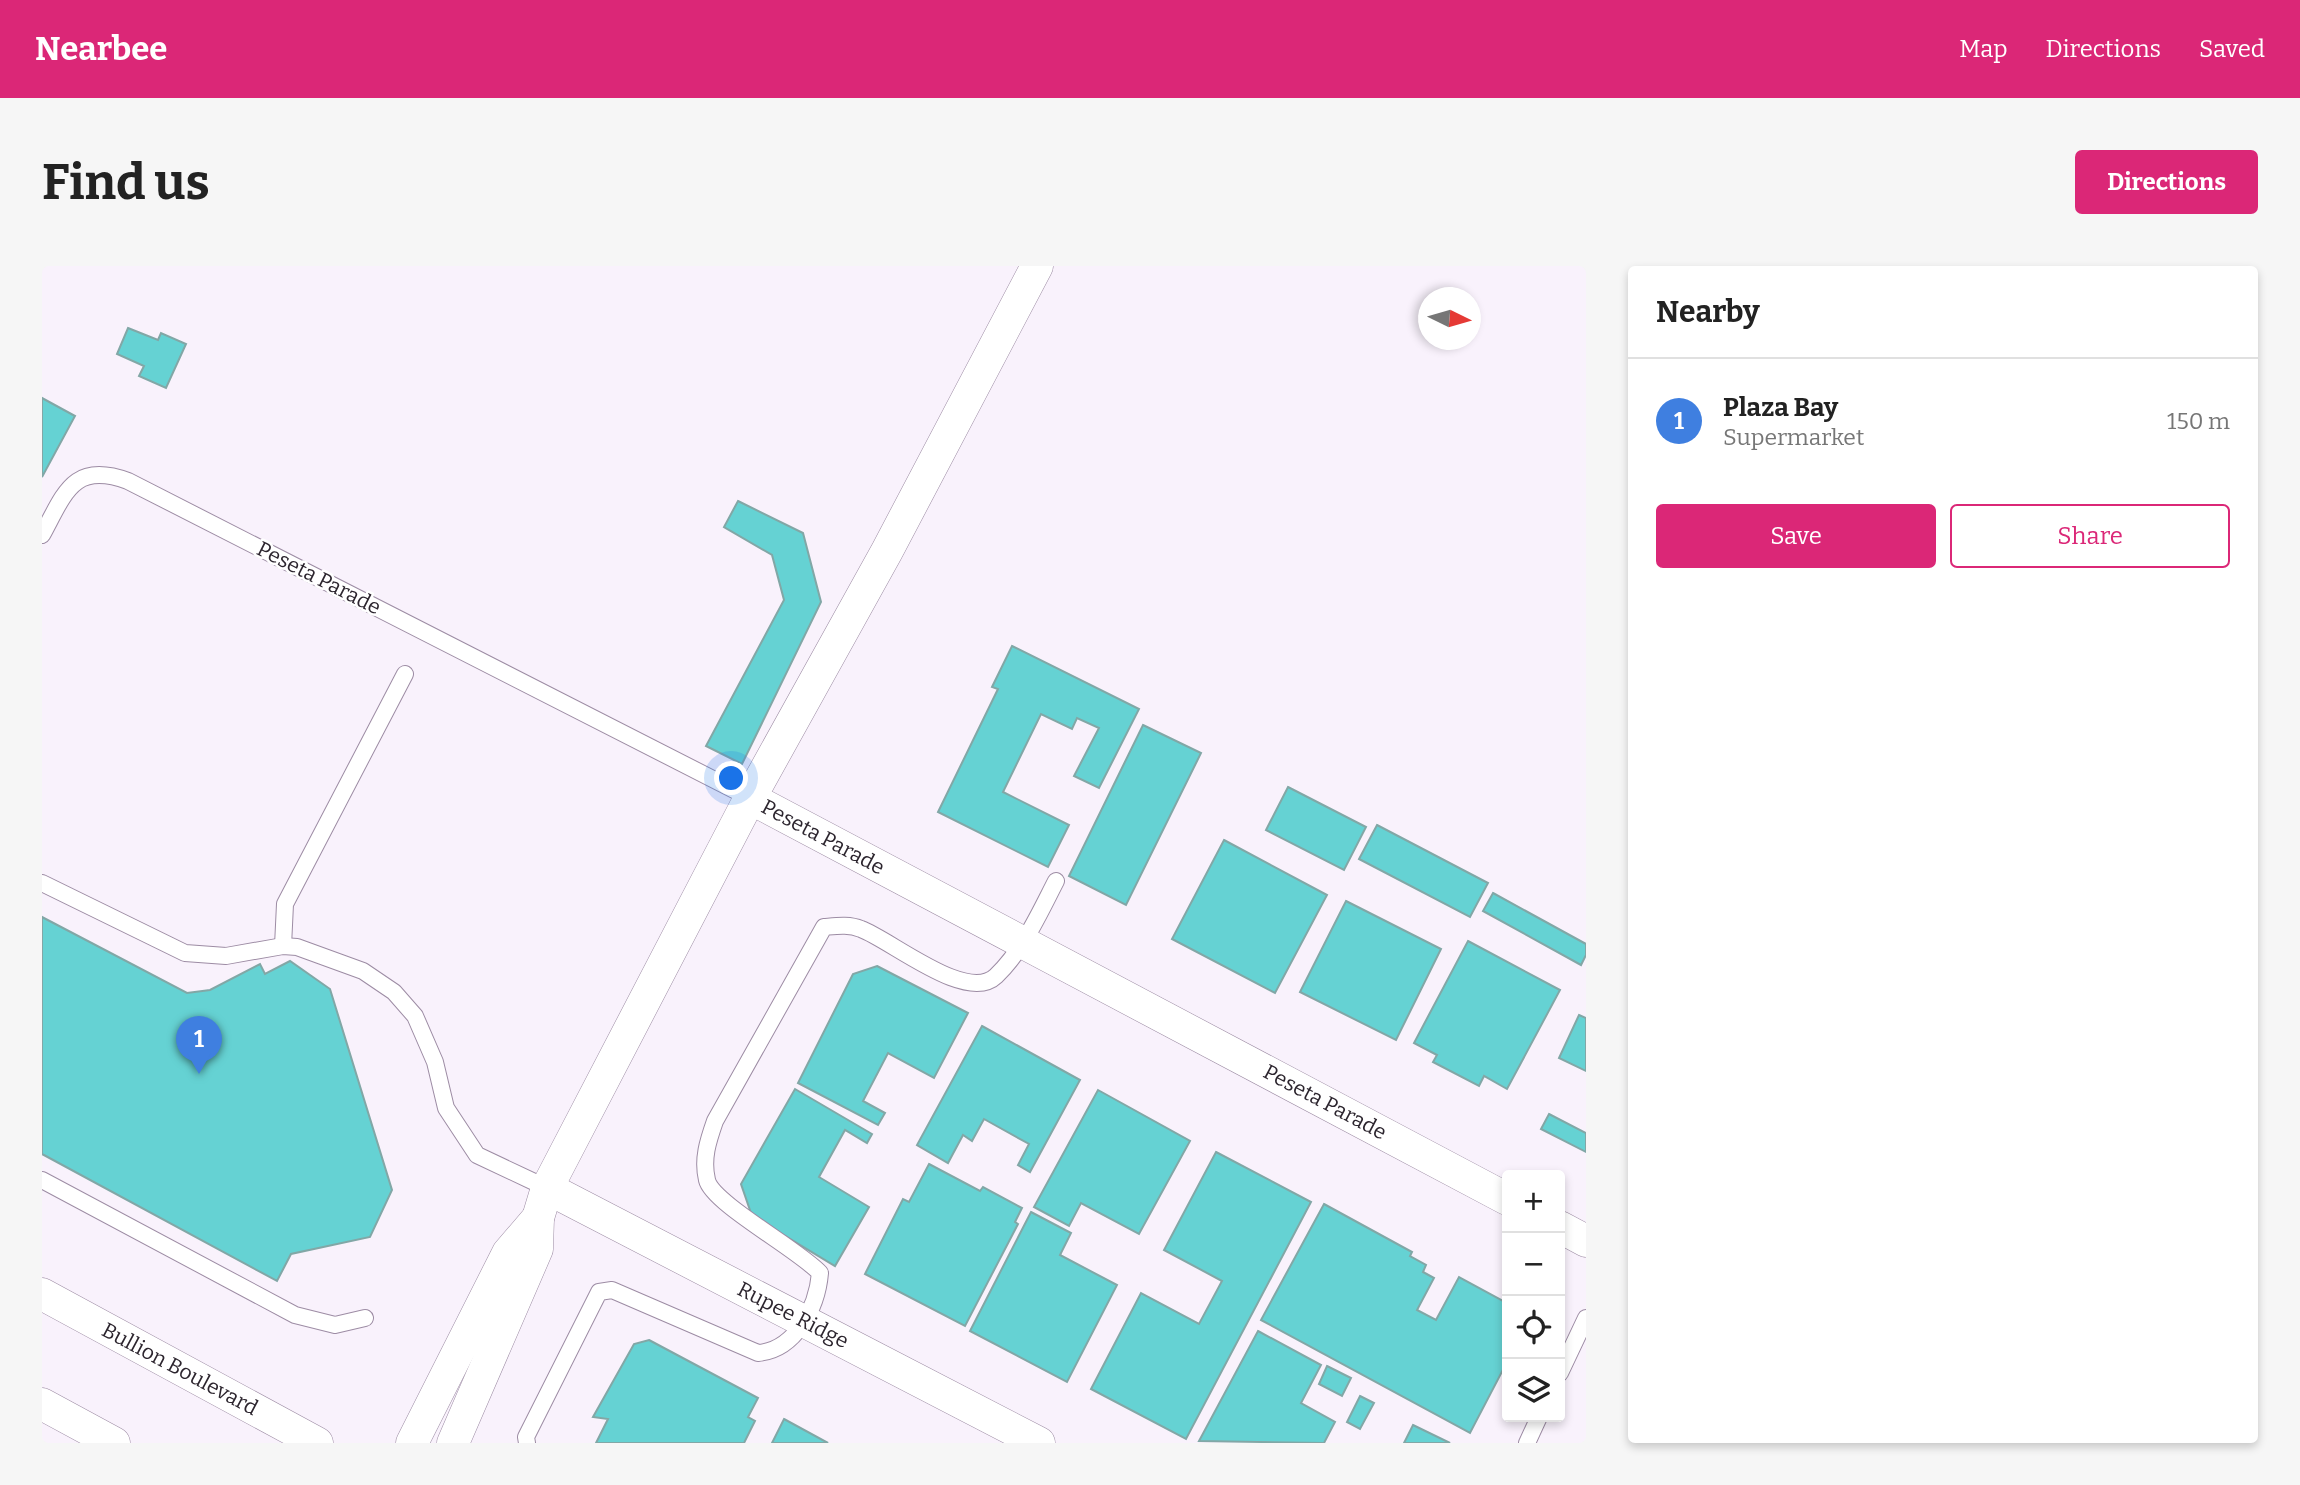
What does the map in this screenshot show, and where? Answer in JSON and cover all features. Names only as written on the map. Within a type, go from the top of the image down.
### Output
[{"type":"street","points":[[412,1443],[508,1253],[543,1203],[750,798],[887,551],[1037,266]]},
{"type":"street","name":"Peseta Parade","points":[[750,798],[1502,1196]]},
{"type":"street","points":[[453,1443],[537,1249],[543,1203]]},
{"type":"street","name":"Rupee Ridge","points":[[543,1203],[805,1322],[1039,1443]]},
{"type":"street","points":[[1565,1230],[1586,1241]]},
{"type":"street","name":"Bullion Boulevard","points":[[42,1294],[317,1443]]},
{"type":"street","points":[[42,1404],[114,1443]]},
{"type":"lane","name":"Peseta Parade","points":[[42,535],[69,485],[80,478],[103,474],[128,481],[750,798]]},
{"type":"lane","points":[[283,946],[285,904],[405,674]]},
{"type":"lane","points":[[527,1443],[526,1437],[599,1292],[612,1290],[758,1353],[772,1352],[787,1342],[805,1322],[820,1273],[806,1258],[721,1200],[707,1183],[706,1149],[715,1121],[824,928],[841,925],[861,929],[946,976],[973,984],[994,979],[1024,942],[1056,881]]},
{"type":"lane","points":[[42,883],[185,953],[226,956],[283,946],[309,951],[363,971],[394,992],[415,1016],[435,1062],[446,1108],[462,1136],[477,1155],[543,1203]]},
{"type":"lane","points":[[42,1180],[295,1315],[335,1325],[365,1318]]},
{"type":"lane","points":[[1565,1362],[1586,1318]]},
{"type":"lane","points":[[1527,1443],[1537,1422]]},
{"type":"building","points":[[128,328],[158,340],[161,333],[186,344],[166,388],[139,376],[144,366],[117,354]]},
{"type":"building","points":[[42,398],[75,416],[42,477]]},
{"type":"building","points":[[738,501],[803,533],[821,602],[742,764],[706,746],[784,600],[772,555],[724,527]]},
{"type":"building","points":[[1012,646],[1139,709],[1099,788],[1074,776],[1099,728],[1077,718],[1072,729],[1041,714],[1003,792],[1069,825],[1048,867],[938,812],[998,689],[992,687]]},
{"type":"building","points":[[1143,725],[1201,753],[1126,905],[1069,876]]},
{"type":"building","points":[[1288,787],[1366,827],[1344,870],[1266,830]]},
{"type":"building","points":[[1377,825],[1488,883],[1470,917],[1359,859]]},
{"type":"building","points":[[1224,840],[1327,895],[1275,993],[1172,939]]},
{"type":"building","points":[[1493,893],[1586,944],[1586,955],[1581,965],[1483,911]]},
{"type":"building","points":[[1346,901],[1441,949],[1396,1040],[1300,992]]},
{"type":"building","points":[[42,917],[187,993],[210,990],[260,964],[265,974],[290,961],[330,989],[392,1190],[370,1237],[291,1254],[277,1281],[42,1154]]},
{"type":"building","points":[[1468,941],[1560,990],[1507,1089],[1484,1076],[1479,1086],[1433,1062],[1437,1055],[1414,1043]]},
{"type":"building","points":[[877,966],[968,1013],[934,1078],[888,1053],[863,1101],[885,1113],[878,1125],[798,1083],[853,974]]},
{"type":"building","points":[[1579,1015],[1586,1018],[1586,1071],[1559,1058]]},
{"type":"building","points":[[982,1026],[1080,1080],[1030,1172],[1018,1165],[1029,1144],[984,1119],[972,1141],[963,1135],[948,1163],[917,1145]]},
{"type":"building","points":[[795,1089],[872,1134],[867,1143],[845,1130],[819,1177],[869,1207],[835,1266],[752,1216],[741,1184]]},
{"type":"building","points":[[1098,1090],[1190,1141],[1139,1234],[1081,1203],[1069,1226],[1034,1207]]},
{"type":"building","points":[[1549,1114],[1586,1133],[1586,1152],[1541,1129]]},
{"type":"building","points":[[1216,1152],[1311,1202],[1186,1439],[1091,1389],[1141,1293],[1199,1324],[1222,1281],[1164,1250]]},
{"type":"building","points":[[929,1164],[980,1191],[983,1187],[1022,1208],[1015,1222],[1018,1224],[965,1326],[865,1274],[903,1199],[909,1202]]},
{"type":"building","points":[[1324,1204],[1412,1252],[1410,1256],[1426,1265],[1423,1272],[1434,1278],[1417,1310],[1436,1320],[1459,1277],[1502,1300],[1502,1372],[1470,1433],[1261,1320]]},
{"type":"building","points":[[1031,1212],[1071,1233],[1060,1255],[1117,1285],[1067,1382],[970,1331]]},
{"type":"building","points":[[1258,1331],[1321,1365],[1301,1403],[1335,1422],[1324,1443],[1199,1441]]},
{"type":"building","points":[[649,1340],[758,1398],[748,1417],[755,1421],[744,1443],[596,1443],[608,1419],[593,1417],[634,1344]]},
{"type":"building","points":[[1327,1366],[1351,1378],[1342,1396],[1319,1384]]},
{"type":"building","points":[[1360,1396],[1374,1403],[1360,1429],[1347,1422]]},
{"type":"building","points":[[784,1419],[828,1443],[772,1443]]},
{"type":"building","points":[[1413,1425],[1450,1443],[1404,1443]]},
{"type":"place","name":"Plaza Bay","points":[[199,1074]]}]
